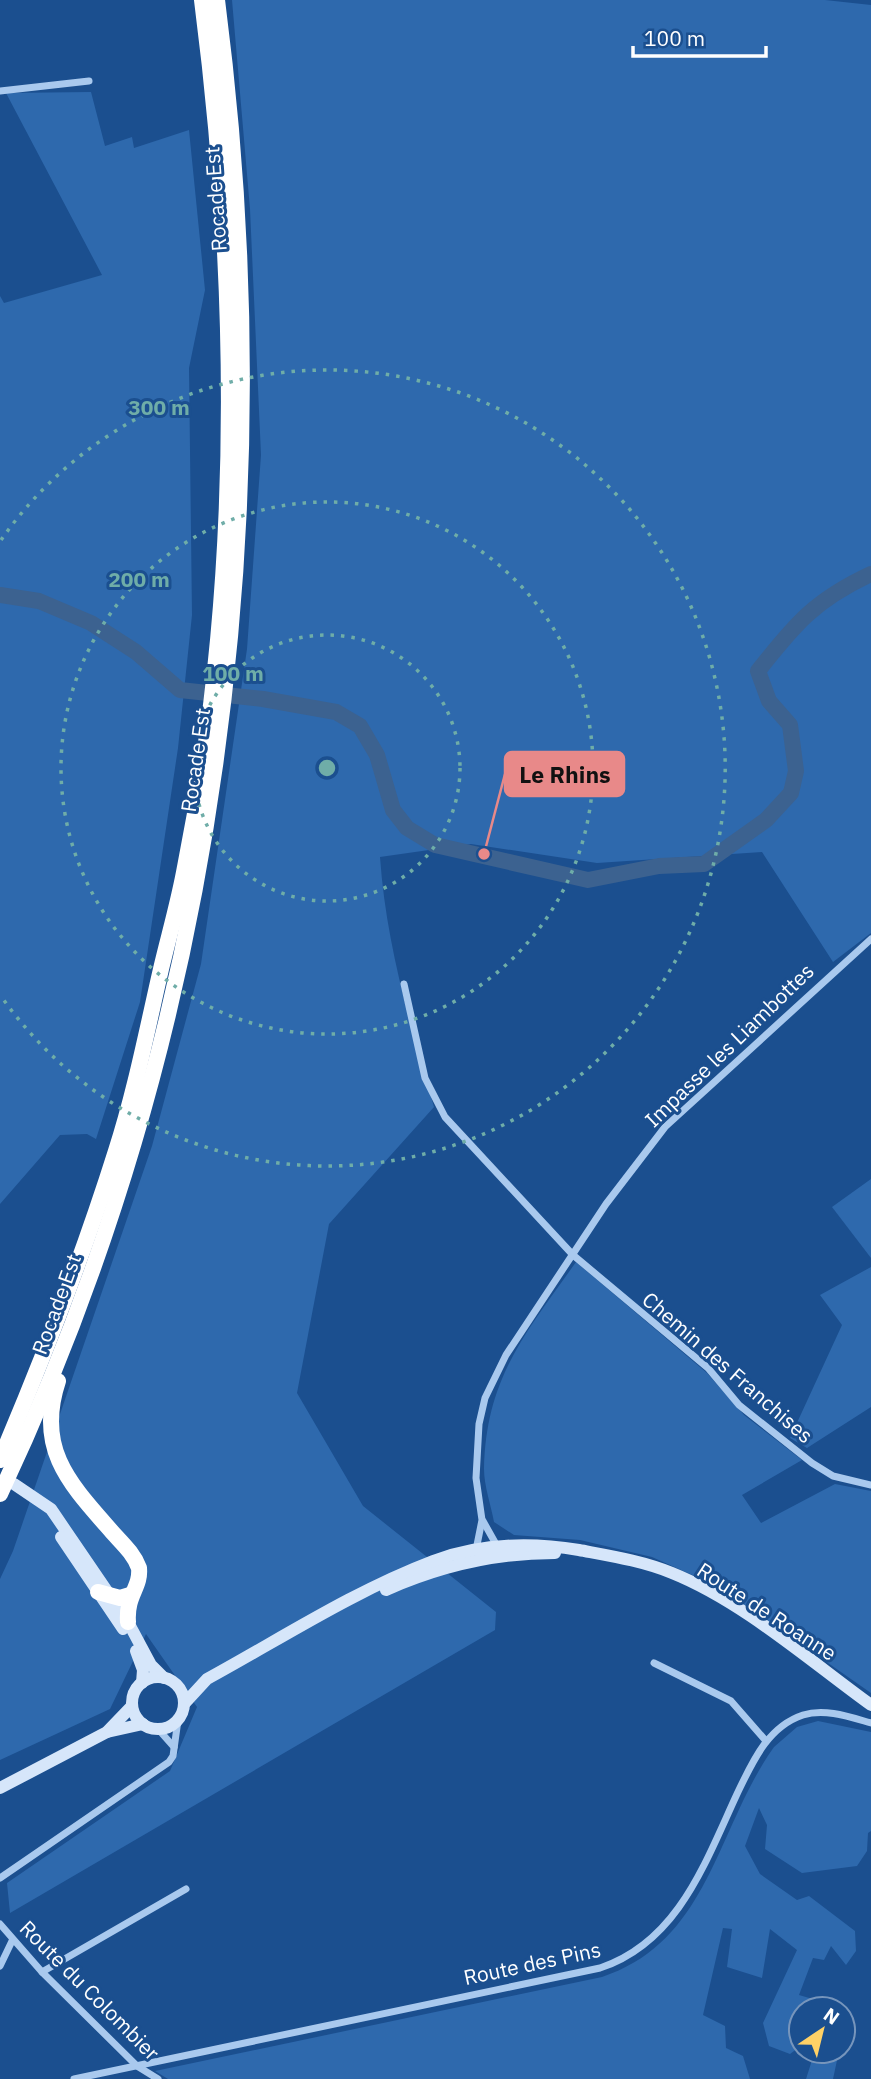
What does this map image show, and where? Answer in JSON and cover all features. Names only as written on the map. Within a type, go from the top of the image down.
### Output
[{"type":"highway","name":"Rocade Est","points":[[202,0],[221,86]]},
{"type":"highway","name":"Rocade Est","points":[[0,1494],[78,1307],[130,1153],[177,978],[206,834],[220,666],[237,577],[243,410],[240,236],[221,86],[217,0]]},
{"type":"highway","name":"Rocade Est","points":[[0,1460],[80,1259],[117,1148],[185,868],[213,729]]},
{"type":"highway","points":[[78,1307],[80,1324],[54,1392],[50,1436],[66,1475],[136,1560],[140,1575],[130,1595],[128,1622]]},
{"type":"highway","points":[[104,1595],[130,1595]]},
{"type":"main road","points":[[14,1484],[33,1496],[104,1595],[128,1622],[152,1665],[181,1693],[184,1704]]},
{"type":"main road","name":"Route de Roanne","points":[[207,1679],[401,1574],[435,1560],[546,1545],[636,1562],[673,1573],[733,1606],[871,1705]]},
{"type":"main road","points":[[104,1595],[140,1659],[142,1683],[134,1693],[132,1706],[107,1732]]},
{"type":"main road","points":[[142,1683],[207,1679]]},
{"type":"main road","points":[[0,1788],[107,1732],[143,1724],[158,1729],[169,1727],[178,1720],[184,1704],[207,1679]]},
{"type":"main road","points":[[132,1706],[143,1724]]},
{"type":"street","points":[[0,91],[89,81]]},
{"type":"street","name":"Impasse les Liambottes","points":[[482,1520],[476,1453],[485,1398],[506,1355],[613,1194],[665,1127],[871,939]]},
{"type":"street","name":"Chemin des Franchises","points":[[404,984],[425,1078],[444,1117],[573,1255],[708,1368],[739,1405],[812,1463],[833,1476],[871,1485]]},
{"type":"street","points":[[482,1520],[487,1553]]},
{"type":"street","points":[[482,1520],[487,1553]]},
{"type":"street","points":[[654,1663],[731,1701],[766,1741]]},
{"type":"street","name":"Route des Pins","points":[[75,2079],[600,1968],[625,1959],[649,1942],[675,1916],[751,1765],[766,1741],[782,1726],[805,1714],[831,1713],[871,1723]]},
{"type":"street","points":[[0,1878],[172,1760],[178,1720]]},
{"type":"street","points":[[158,1729],[174,1747]]},
{"type":"street","points":[[42,1972],[186,1889]]},
{"type":"street","name":"Route du Colombier","points":[[0,1924],[12,1941],[137,2066],[158,2079]]},
{"type":"street","points":[[0,1966],[12,1941]]},
{"type":"shaded area","points":[[232,0],[825,0],[871,5],[871,933],[833,962],[762,852],[597,863],[471,844],[380,857],[393,952],[434,1107],[329,1224],[297,1393],[363,1506],[496,1612],[495,1630],[10,1913],[7,1883],[170,1771],[197,1707],[146,1634],[110,1709],[0,1760],[0,1579],[13,1551],[152,1146],[201,964],[247,649],[261,455],[250,209]]},
{"type":"shaded area","points":[[91,92],[105,146],[132,137],[134,148],[189,130],[205,290],[189,368],[192,615],[178,748],[140,1002],[96,1139],[87,1134],[60,1135],[0,1204],[0,296],[4,303],[102,275],[6,93]]},
{"type":"shaded area","points":[[871,1179],[871,1258],[832,1207]]},
{"type":"shaded area","points":[[576,1262],[707,1373],[744,1415],[802,1460],[742,1495],[761,1523],[835,1484],[871,1491],[871,1693],[719,1587],[652,1557],[580,1540],[514,1535],[494,1522],[484,1469],[486,1437],[492,1408],[501,1382],[525,1334]]},
{"type":"shaded area","points":[[871,1267],[871,1407],[807,1448],[790,1438],[842,1325],[820,1295]]},
{"type":"shaded area","points":[[818,1721],[871,1732],[871,1831],[868,1833],[867,1851],[857,1866],[802,1873],[765,1849],[767,1825],[759,1808],[745,1846],[760,1874],[797,1900],[809,1896],[855,1931],[856,1951],[846,1965],[831,1946],[824,1960],[813,1958],[799,1995],[787,1995],[787,2053],[769,2046],[763,2023],[797,1950],[770,1929],[762,1978],[727,1967],[732,1929],[723,1928],[703,2015],[725,2026],[726,2048],[743,2056],[750,2079],[168,2079],[155,2071],[602,1977],[638,1960],[666,1937],[689,1910],[707,1879],[754,1779],[774,1747],[797,1727]]},
{"type":"shaded area","points":[[810,2065],[836,2065],[833,2079],[806,2079]]},
{"type":"waterway","points":[[0,595],[39,601],[91,623],[136,652],[180,690],[263,699],[336,712],[360,726],[377,755],[393,810],[407,828],[435,845],[588,880],[659,866],[704,864],[766,820],[791,793],[796,771],[790,725],[769,701],[758,671],[807,615],[835,594],[871,574]]},
{"type":"place","name":"Le Rhins","points":[[484,854]]}]
